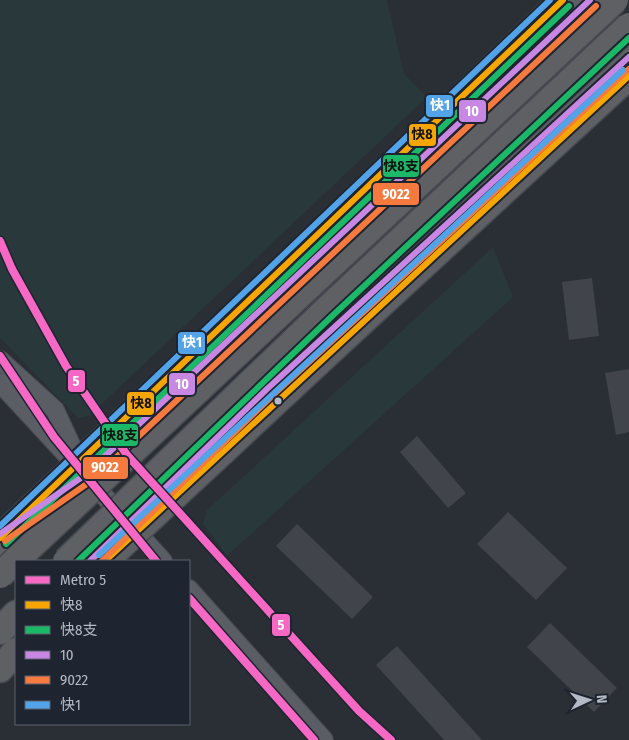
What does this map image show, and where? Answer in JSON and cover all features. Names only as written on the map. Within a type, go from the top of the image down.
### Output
[{"type":"highway","points":[[0,536],[564,0]]},
{"type":"highway","points":[[16,560],[615,0]]},
{"type":"highway","points":[[67,560],[324,312],[629,26]]},
{"type":"highway","points":[[107,560],[629,76]]},
{"type":"highway","points":[[0,575],[15,561]]},
{"type":"highway","points":[[0,631],[15,615]]},
{"type":"highway","points":[[0,669],[15,652]]},
{"type":"main road","points":[[0,559],[84,475],[590,0]]},
{"type":"main road","points":[[91,560],[267,389],[629,57]]},
{"type":"main road","points":[[0,536],[84,475]]},
{"type":"main road","points":[[0,638],[15,625]]},
{"type":"street","points":[[0,360],[55,410],[84,475]]},
{"type":"street","points":[[0,383],[163,560]]},
{"type":"street","points":[[190,590],[324,740]]},
{"type":"shaded area","points":[[0,0],[387,0],[404,74],[427,97],[89,416],[78,418],[0,338]]},
{"type":"shaded area","points":[[493,247],[513,297],[227,556],[203,524],[207,510]]},
{"type":"building","points":[[592,278],[599,336],[569,340],[562,282]]},
{"type":"building","points":[[629,369],[629,432],[616,435],[605,373]]},
{"type":"building","points":[[417,436],[466,493],[448,508],[400,452]]},
{"type":"building","points":[[508,512],[567,568],[536,600],[477,544]]},
{"type":"building","points":[[297,524],[373,597],[352,619],[276,546]]},
{"type":"building","points":[[550,623],[617,688],[594,712],[527,647]]},
{"type":"building","points":[[397,646],[482,740],[444,740],[376,665]]},
{"type":"metro line","name":"5","points":[[0,241],[12,269],[66,366],[127,455],[359,711],[391,740]]},
{"type":"metro line","name":"5","points":[[0,356],[54,437],[155,560]]},
{"type":"metro line","name":"5","points":[[190,599],[314,740]]},
{"type":"transit line","name":"快1","points":[[0,526],[550,0]]},
{"type":"transit line","name":"快8","points":[[0,538],[563,0]]},
{"type":"transit line","name":"10","points":[[0,534],[85,475],[590,0]]},
{"type":"transit line","name":"快8支","points":[[6,544],[569,6]]},
{"type":"transit line","name":"9022","points":[[5,541],[91,481],[596,6]]},
{"type":"transit line","name":"快8支","points":[[79,560],[330,318],[629,38]]},
{"type":"transit line","name":"10","points":[[91,560],[267,389],[629,57]]},
{"type":"transit line","name":"9022","points":[[103,560],[273,395],[629,69]]},
{"type":"transit line","name":"快1","points":[[99,555],[623,70]]},
{"type":"transit line","name":"快8","points":[[106,560],[629,76]]}]
